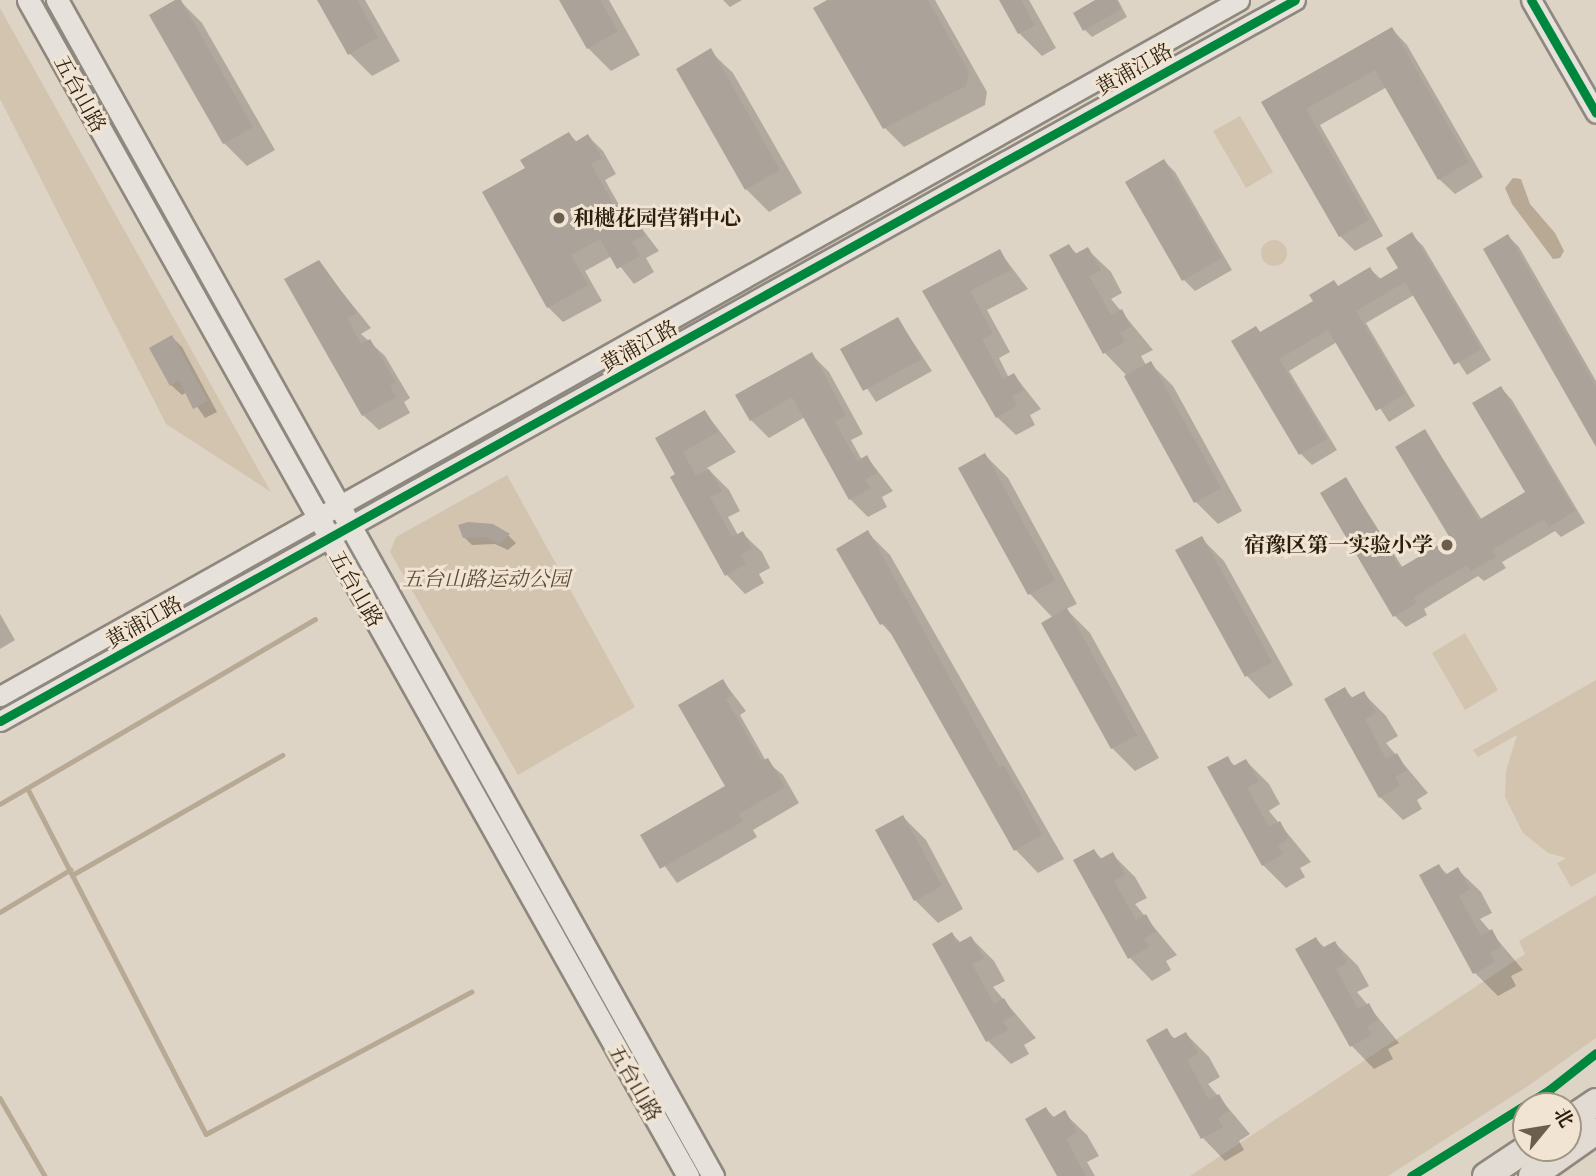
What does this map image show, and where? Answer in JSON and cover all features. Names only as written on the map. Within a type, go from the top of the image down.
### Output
[{"type":"highway","points":[[1532,1176],[1596,1131]]},
{"type":"highway","points":[[1486,1176],[1512,1159]]},
{"type":"main road","name":"五台山路","points":[[28,0],[328,540],[688,1176]]},
{"type":"main road","name":"五台山路","points":[[57,0],[713,1176]]},
{"type":"street","name":"黄浦江路","points":[[0,696],[1239,0]]},
{"type":"street","name":"黄浦江路","points":[[0,722],[1295,0]]},
{"type":"street","points":[[1531,0],[1596,113]]},
{"type":"green space","points":[[0,8],[271,492],[166,424],[0,99]]},
{"type":"green space","points":[[1240,116],[1273,172],[1246,188],[1213,131]]},
{"type":"green space","points":[[1274,240],[1283,244],[1287,253],[1283,262],[1274,266],[1265,262],[1261,253],[1265,244]]},
{"type":"green space","name":"五台山路运动公园","points":[[507,475],[635,707],[518,775],[390,552],[396,537]]},
{"type":"green space","points":[[1465,633],[1498,690],[1465,710],[1432,653]]},
{"type":"green space","points":[[1596,680],[1596,873],[1571,887],[1557,863],[1566,858],[1548,853],[1523,833],[1505,797],[1506,771],[1517,735],[1478,757],[1473,750]]},
{"type":"green space","points":[[1596,895],[1596,1038],[1528,1086],[1519,1092],[1512,1092],[1512,1096],[1388,1176],[1190,1176],[1525,954],[1519,941]]},
{"type":"shaded area","points":[[1513,178],[1521,179],[1530,204],[1555,233],[1564,251],[1560,258],[1553,259],[1512,204],[1505,188]]},
{"type":"building","points":[[175,0],[181,0],[253,127],[223,144],[149,15]]},
{"type":"building","points":[[317,0],[357,0],[378,37],[348,55]]},
{"type":"building","points":[[559,0],[600,0],[618,31],[587,49]]},
{"type":"building","points":[[827,0],[928,0],[969,72],[966,86],[883,129],[813,8]]},
{"type":"building","points":[[999,0],[1021,0],[1035,25],[1018,34]]},
{"type":"building","points":[[1095,0],[1116,0],[1121,9],[1083,31],[1073,13]]},
{"type":"building","points":[[1392,27],[1469,162],[1438,180],[1375,70],[1306,109],[1369,220],[1339,237],[1261,102]]},
{"type":"building","points":[[711,48],[780,170],[745,190],[676,69]]},
{"type":"building","points":[[569,132],[575,142],[588,134],[602,158],[591,164],[623,222],[634,216],[645,235],[632,242],[640,256],[617,269],[600,239],[571,255],[588,285],[547,308],[482,192],[525,168],[520,160]]},
{"type":"building","points":[[1164,159],[1222,258],[1182,281],[1125,182]]},
{"type":"building","points":[[1412,232],[1481,349],[1454,365],[1405,282],[1356,311],[1405,394],[1376,411],[1328,330],[1279,359],[1327,439],[1299,455],[1231,341],[1256,326],[1260,332],[1313,301],[1309,295],[1334,280],[1338,286],[1370,267],[1378,280],[1398,268],[1386,248]]},
{"type":"building","points":[[1508,234],[1596,387],[1596,447],[1483,249]]},
{"type":"building","points":[[1069,244],[1075,254],[1088,247],[1101,270],[1089,276],[1111,315],[1122,309],[1131,327],[1120,333],[1125,342],[1103,354],[1049,255]]},
{"type":"building","points":[[1000,249],[1011,270],[970,291],[993,333],[982,339],[1003,379],[1014,373],[1024,390],[1012,396],[1017,406],[996,418],[922,291]]},
{"type":"building","points":[[319,260],[357,313],[347,318],[361,344],[370,339],[396,382],[390,386],[396,397],[362,416],[284,279]]},
{"type":"building","points":[[898,317],[922,359],[863,391],[840,349]]},
{"type":"building","points":[[172,335],[208,401],[193,409],[179,380],[170,386],[149,348]]},
{"type":"building","points":[[812,352],[846,415],[835,422],[857,461],[867,455],[877,473],[865,479],[871,488],[849,500],[792,397],[750,421],[735,395]]},
{"type":"building","points":[[1151,361],[1221,488],[1194,503],[1124,376]]},
{"type":"building","points":[[1501,386],[1575,511],[1549,527],[1544,519],[1492,550],[1496,557],[1471,571],[1467,565],[1414,597],[1417,603],[1393,617],[1320,493],[1346,477],[1400,568],[1450,538],[1395,447],[1425,429],[1479,520],[1525,492],[1472,403]]},
{"type":"building","points":[[705,410],[718,432],[683,452],[696,476],[709,469],[722,491],[710,497],[732,537],[743,531],[752,548],[741,554],[746,564],[725,576],[670,477],[675,474],[655,438]]},
{"type":"building","points":[[985,453],[1055,580],[1028,595],[958,468]]},
{"type":"building","points":[[468,522],[493,524],[510,534],[499,544],[486,537],[463,538],[458,525]]},
{"type":"building","points":[[868,530],[999,767],[1004,765],[1042,835],[1014,851],[885,623],[880,625],[836,549]]},
{"type":"building","points":[[1202,536],[1272,662],[1245,677],[1175,550]]},
{"type":"building","points":[[1067,608],[1137,735],[1111,749],[1041,623]]},
{"type":"building","points":[[723,679],[732,695],[726,699],[762,761],[768,758],[785,787],[739,814],[743,821],[660,869],[640,835],[725,786],[678,705]]},
{"type":"building","points":[[1345,687],[1351,698],[1364,691],[1376,713],[1365,719],[1386,759],[1397,753],[1407,770],[1395,777],[1400,786],[1379,798],[1324,699]]},
{"type":"building","points":[[1228,756],[1233,766],[1246,759],[1259,781],[1247,788],[1269,827],[1280,821],[1289,838],[1278,845],[1283,854],[1262,866],[1207,767]]},
{"type":"building","points":[[903,815],[942,886],[914,901],[875,830]]},
{"type":"building","points":[[1094,849],[1100,859],[1113,852],[1125,875],[1114,881],[1136,920],[1146,914],[1156,932],[1144,938],[1149,947],[1128,959],[1073,860]]},
{"type":"building","points":[[1439,864],[1445,875],[1458,867],[1470,889],[1459,896],[1481,936],[1492,929],[1501,947],[1490,953],[1495,962],[1473,974],[1419,875]]},
{"type":"building","points":[[952,932],[958,943],[971,936],[984,958],[972,964],[994,1004],[1004,998],[1014,1015],[1003,1021],[1008,1030],[986,1042],[932,944]]},
{"type":"building","points":[[1316,937],[1322,948],[1335,941],[1347,963],[1336,969],[1358,1009],[1369,1003],[1378,1020],[1367,1026],[1372,1035],[1350,1047],[1295,949]]},
{"type":"building","points":[[1167,1028],[1173,1039],[1186,1032],[1198,1054],[1187,1060],[1209,1100],[1219,1094],[1229,1111],[1218,1118],[1223,1127],[1201,1139],[1146,1040]]},
{"type":"building","points":[[1046,1107],[1052,1118],[1065,1110],[1077,1132],[1066,1139],[1086,1176],[1057,1176],[1025,1119]]},
{"type":"waterway","points":[[0,804],[315,619]]},
{"type":"waterway","points":[[72,875],[282,755]]},
{"type":"waterway","points":[[28,789],[206,1134],[471,992]]},
{"type":"waterway","points":[[0,912],[70,870]]},
{"type":"waterway","points":[[0,1098],[45,1176]]},
{"type":"cycle path","points":[[0,721],[1295,0]]},
{"type":"cycle path","points":[[1531,0],[1596,113]]},
{"type":"cycle path","points":[[1411,1176],[1549,1090],[1596,1053]]},
{"type":"place","name":"和樾花园营销中心","points":[[559,218]]},
{"type":"place","name":"宿豫区第一实验小学","points":[[1447,545]]}]
